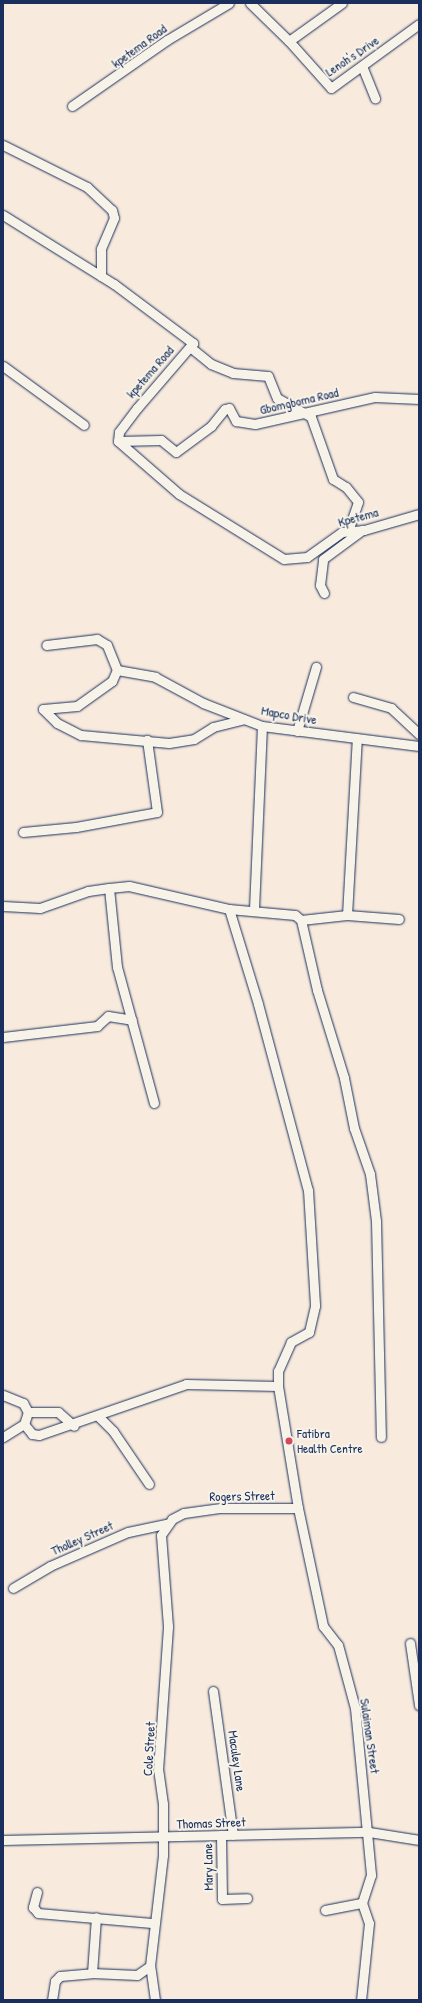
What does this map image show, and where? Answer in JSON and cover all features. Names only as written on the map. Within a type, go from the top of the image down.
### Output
[{"type":"street","name":"kpetema Road","points":[[72,106],[181,31],[229,3]]},
{"type":"street","points":[[250,3],[288,41],[342,3]]},
{"type":"street","name":"Lenoh's Drive","points":[[288,41],[330,88],[419,24]]},
{"type":"street","points":[[362,66],[375,98]]},
{"type":"street","points":[[3,145],[87,187],[112,210],[114,218],[101,249],[101,276]]},
{"type":"street","name":"kpetema Road","points":[[3,215],[101,276],[193,343],[137,408],[119,432],[118,441]]},
{"type":"street","points":[[190,347],[211,364],[233,373],[268,376],[277,398],[311,417],[333,479],[346,487],[358,502],[348,531]]},
{"type":"street","points":[[3,366],[84,425]]},
{"type":"street","name":"Gbomgboma Road","points":[[118,441],[161,440],[176,452],[211,426],[225,409],[229,408],[236,421],[254,424],[300,412],[375,397],[419,399]]},
{"type":"street","name":"Kpetema","points":[[118,441],[179,494],[284,559],[307,557],[348,531],[364,530],[419,514]]},
{"type":"street","points":[[324,593],[320,585],[323,559],[364,530]]},
{"type":"street","points":[[46,645],[98,639],[107,645],[117,670],[112,681],[77,706],[43,709],[57,723],[81,735],[169,743],[194,739],[213,727],[244,719]]},
{"type":"street","points":[[297,731],[316,667]]},
{"type":"street","name":"Mapco Drive","points":[[117,670],[155,677],[203,703],[262,726],[419,746]]},
{"type":"street","points":[[353,697],[391,708],[419,734]]},
{"type":"street","points":[[254,909],[262,726]]},
{"type":"street","points":[[347,914],[357,738]]},
{"type":"street","points":[[23,832],[76,827],[157,812],[147,740]]},
{"type":"street","points":[[3,906],[40,908],[88,891],[130,886],[229,909],[254,909],[296,915],[301,920],[317,990],[344,1078],[354,1128],[370,1174],[376,1220],[381,1436]]},
{"type":"street","points":[[109,888],[117,967],[154,1103]]},
{"type":"street","points":[[229,909],[308,1190],[315,1306],[309,1332],[291,1342],[278,1371],[278,1386],[298,1508]]},
{"type":"street","points":[[301,920],[347,914],[399,919]]},
{"type":"street","points":[[3,1037],[96,1026],[108,1016],[132,1020]]},
{"type":"street","points":[[24,1424],[32,1434],[39,1435],[74,1426],[186,1384],[278,1386]]},
{"type":"street","points":[[3,1395],[23,1403],[28,1412],[24,1424],[3,1437]]},
{"type":"street","points":[[28,1412],[58,1412],[74,1426]]},
{"type":"street","points":[[99,1417],[113,1431],[149,1484]]},
{"type":"street","name":"Rogers Street","points":[[167,1524],[178,1515],[213,1508],[298,1508]]},
{"type":"street","name":"Sulaiman Street","points":[[298,1508],[323,1626],[338,1645],[355,1708],[369,1832],[371,1875],[362,1903]]},
{"type":"street","name":"Tholley Street","points":[[13,1588],[50,1566],[128,1532],[167,1524]]},
{"type":"street","name":"Cole Street","points":[[154,2000],[150,1966],[152,1923],[163,1855],[163,1804],[158,1770],[168,1626],[161,1535],[167,1524]]},
{"type":"street","points":[[410,1643],[419,1705]]},
{"type":"street","name":"Maculey Lane","points":[[213,1691],[233,1835]]},
{"type":"street","name":"Thomas Street","points":[[3,1840],[162,1838],[221,1835],[369,1832],[419,1840]]},
{"type":"street","name":"Mary Lane","points":[[221,1835],[222,1899],[247,1898]]},
{"type":"street","points":[[36,1892],[33,1907],[38,1913],[152,1923]]},
{"type":"street","points":[[325,1910],[362,1903],[369,1922],[361,2000]]},
{"type":"street","points":[[92,1973],[96,1917]]},
{"type":"street","points":[[52,2000],[55,1981],[60,1976],[92,1973],[137,1975],[150,1966]]},
{"type":"place","name":"Fatibra Health Centre","points":[[289,1441]]}]
